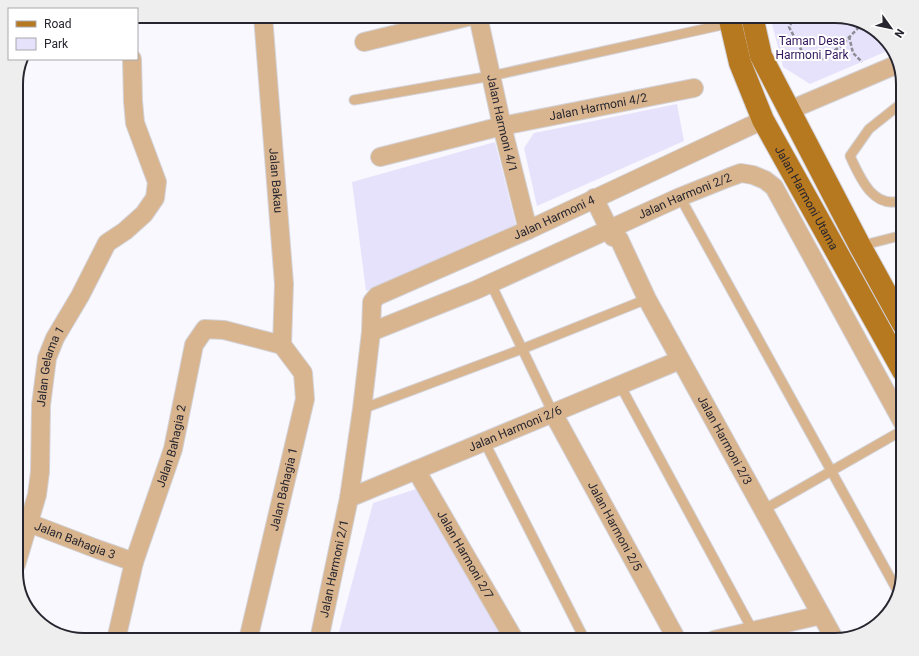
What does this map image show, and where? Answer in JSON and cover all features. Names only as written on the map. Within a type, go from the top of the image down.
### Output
[{"type":"main road","name":"Jalan Harmoni Utama","points":[[731,23],[740,64],[764,120],[896,358]]},
{"type":"main road","name":"Jalan Harmoni Utama","points":[[754,23],[761,56],[860,246],[896,311]]},
{"type":"street","name":"Jalan Bakau","points":[[264,23],[284,284],[282,345]]},
{"type":"street","points":[[364,42],[442,23]]},
{"type":"street","name":"Jalan Harmoni 4/1","points":[[480,23],[502,126],[528,230]]},
{"type":"street","name":"Jalan Gelama 1","points":[[23,519],[37,495],[40,472],[41,405],[47,358],[55,338],[80,296],[106,243],[125,231],[144,214],[155,198],[157,182],[135,122],[132,101],[132,60]]},
{"type":"street","points":[[790,110],[893,66]]},
{"type":"street","name":"Jalan Harmoni 4/2","points":[[380,157],[502,126],[694,88]]},
{"type":"street","name":"Jalan Harmoni 4","points":[[362,409],[371,332],[372,302],[377,296],[528,230],[764,120]]},
{"type":"street","name":"Jalan Harmoni 2/2","points":[[371,332],[616,232],[680,197],[741,173],[754,174],[774,187],[896,409]]},
{"type":"street","name":"Jalan Harmoni 2/3","points":[[599,196],[647,298],[831,633]]},
{"type":"street","name":"Jalan Bahagia 2","points":[[118,633],[134,562],[173,449],[194,345],[204,329],[224,330],[282,345]]},
{"type":"street","name":"Jalan Bahagia 1","points":[[250,633],[305,399],[303,373],[282,345]]},
{"type":"street","name":"Jalan Harmoni 2/6","points":[[349,498],[680,360]]},
{"type":"street","name":"Jalan Harmoni 2/1","points":[[320,633],[349,498],[362,409]]},
{"type":"street","name":"Jalan Harmoni 2/5","points":[[553,413],[673,633]]},
{"type":"street","name":"Jalan Harmoni 2/7","points":[[416,470],[511,633]]},
{"type":"street","name":"Jalan Bahagia 3","points":[[23,521],[134,562]]},
{"type":"street","points":[[744,633],[821,615]]},
{"type":"lane","points":[[354,100],[491,76],[717,23]]},
{"type":"lane","points":[[896,107],[868,129],[850,156],[860,179],[876,199],[896,203]]},
{"type":"lane","points":[[680,197],[895,586]]},
{"type":"lane","points":[[860,246],[896,237]]},
{"type":"lane","points":[[491,284],[553,413]]},
{"type":"lane","points":[[362,409],[522,349],[647,298]]},
{"type":"lane","points":[[620,385],[753,631]]},
{"type":"lane","points":[[763,510],[896,434]]},
{"type":"lane","points":[[484,441],[581,633]]},
{"type":"path","points":[[791,23],[789,27],[804,55],[822,59],[841,46],[858,27]]},
{"type":"path","points":[[849,36],[853,53],[873,74]]},
{"type":"green space","name":"Taman Desa Harmoni Park","points":[[772,23],[835,23],[855,26],[871,35],[871,48],[884,48],[886,51],[810,84],[783,67]]},
{"type":"green space","points":[[677,104],[684,141],[537,206],[524,148],[534,133]]},
{"type":"green space","points":[[495,142],[517,229],[444,257],[366,291],[352,182]]},
{"type":"green space","points":[[419,488],[503,633],[339,633],[373,503]]}]
